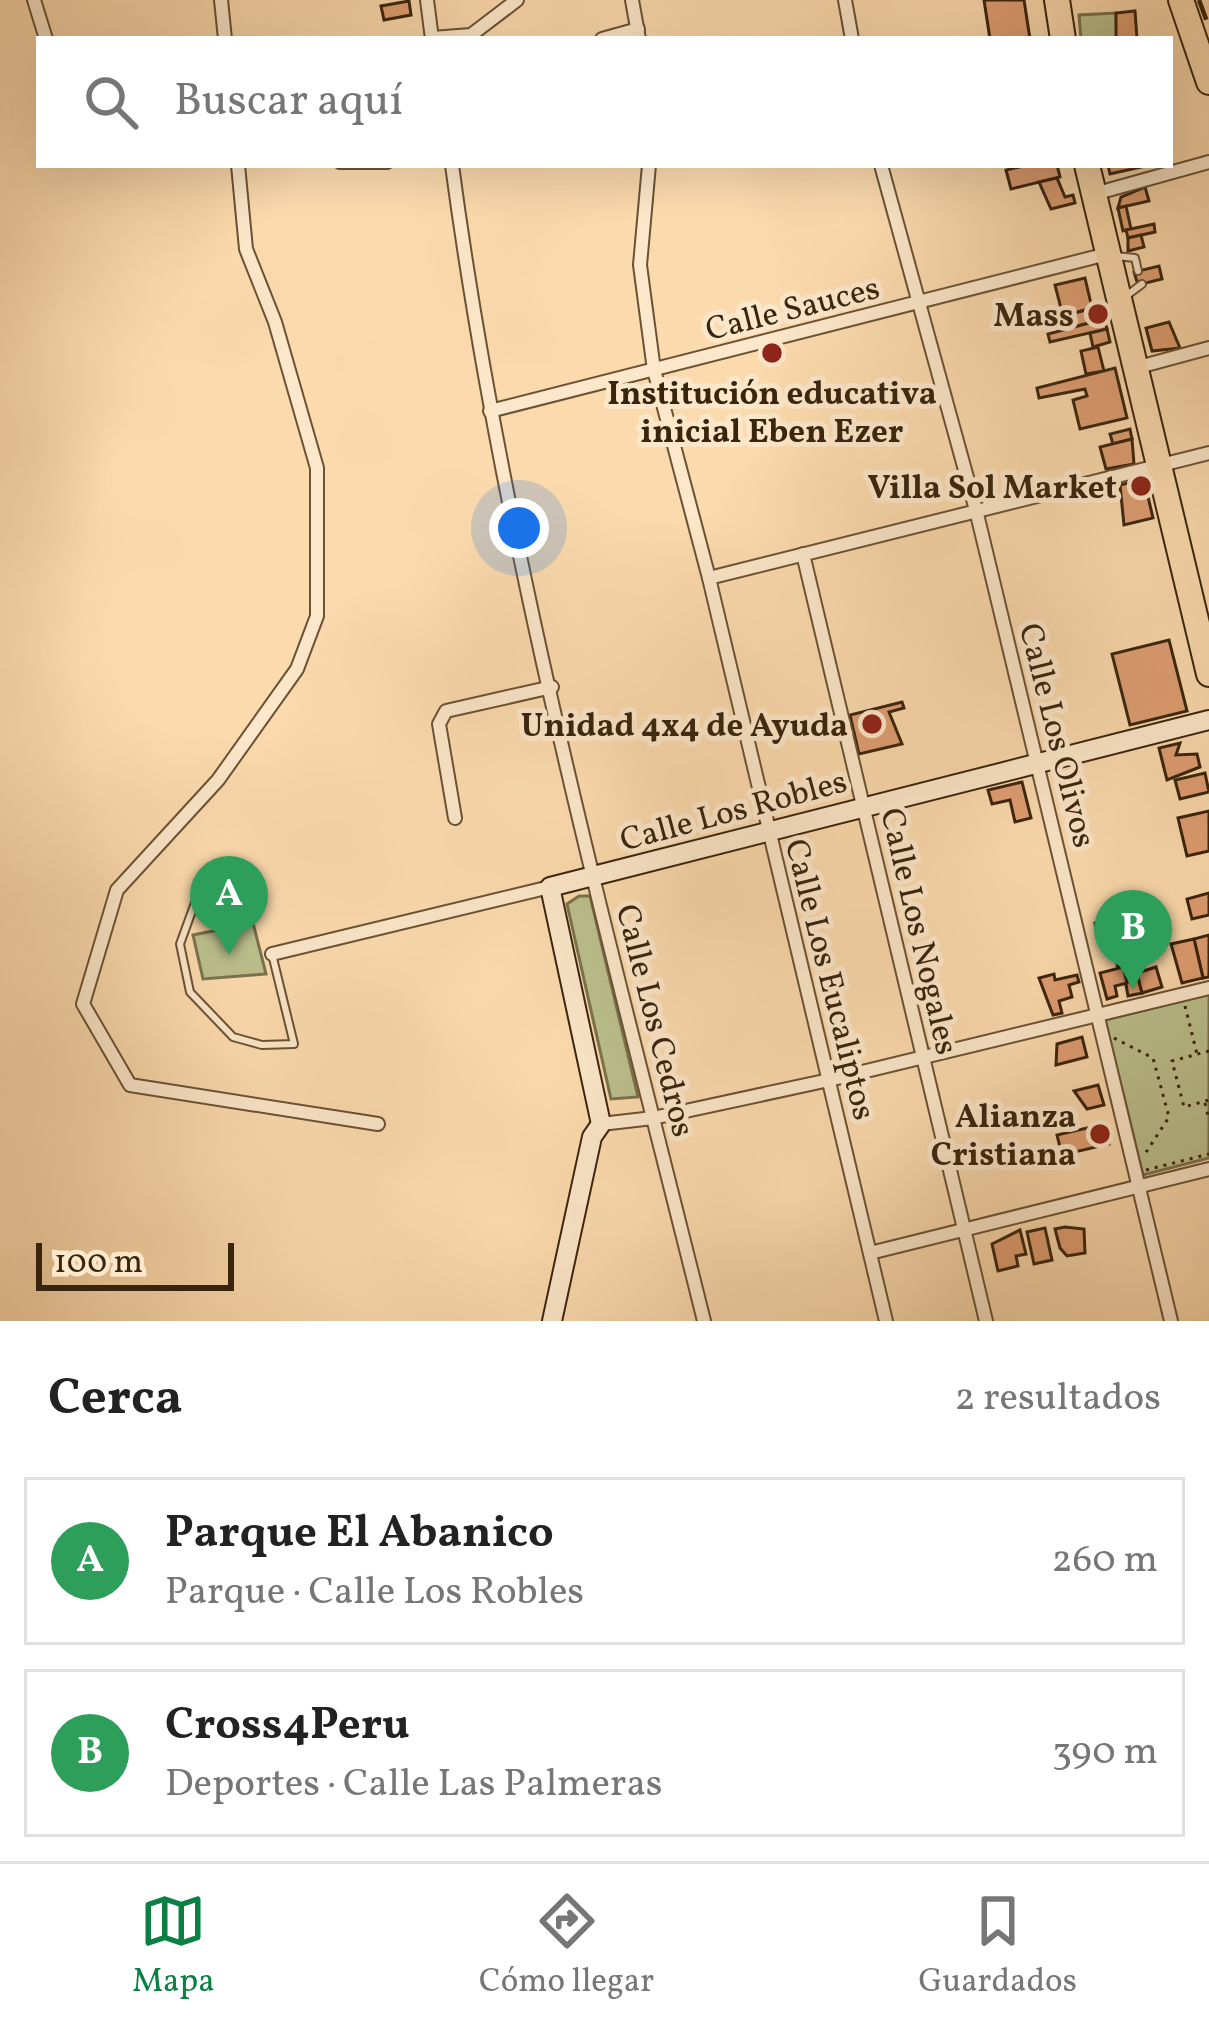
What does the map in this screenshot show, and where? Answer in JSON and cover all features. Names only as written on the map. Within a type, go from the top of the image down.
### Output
[{"type":"highway","points":[[1057,0],[1063,36]]},
{"type":"highway","points":[[1181,0],[1209,82]]},
{"type":"highway","points":[[1088,168],[1209,674]]},
{"type":"street","points":[[34,0],[45,36]]},
{"type":"street","points":[[221,0],[225,36]]},
{"type":"street","points":[[427,0],[432,36]]},
{"type":"street","points":[[461,36],[471,35],[517,0]]},
{"type":"street","points":[[632,0],[642,36]]},
{"type":"street","points":[[845,0],[851,36]]},
{"type":"street","points":[[1093,194],[1209,162]]},
{"type":"street","points":[[238,168],[246,249],[275,322],[317,468],[317,616],[298,669],[218,780],[117,890],[83,1004],[130,1085],[378,1124]]},
{"type":"street","name":"Calle Los Cedros","points":[[452,168],[490,411],[595,876],[704,1321]]},
{"type":"street","name":"Calle Los Eucaliptos","points":[[649,168],[640,266],[654,370],[709,578],[886,1321]]},
{"type":"street","name":"Calle Los Olivos","points":[[882,168],[976,510],[1104,1019],[1171,1321]]},
{"type":"street","name":"Calle Sauces","points":[[490,411],[1107,254]]},
{"type":"street","points":[[1134,368],[1209,349]]},
{"type":"street","points":[[709,578],[1209,453]]},
{"type":"street","name":"Calle Los Nogales","points":[[803,554],[986,1321]]},
{"type":"street","points":[[454,818],[439,724],[446,711],[552,688]]},
{"type":"street","name":"Calle Los Robles","points":[[272,954],[1209,720]]},
{"type":"street","points":[[550,887],[601,1124],[592,1137],[553,1321]]},
{"type":"street","points":[[601,1124],[653,1118],[1104,1019],[1209,988]]},
{"type":"street","points":[[870,1253],[1209,1169]]},
{"type":"lane","points":[[1107,254],[1135,258],[1138,271]]},
{"type":"lane","points":[[1118,301],[1142,284]]},
{"type":"lane","points":[[200,889],[180,944],[190,992],[233,1036],[262,1045],[294,1044],[272,954]]},
{"type":"path","points":[[1185,1004],[1197,1054]]},
{"type":"path","points":[[1104,1019],[1118,1058]]},
{"type":"path","points":[[1113,1038],[1153,1058],[1169,1117],[1142,1157]]},
{"type":"path","points":[[1209,1051],[1172,1061],[1184,1107],[1207,1101],[1209,1120]]},
{"type":"path","points":[[1162,1090],[1178,1084]]},
{"type":"path","points":[[1138,1137],[1146,1170],[1209,1154]]},
{"type":"green space","points":[[1116,13],[1117,36],[1081,36],[1079,15]]},
{"type":"green space","points":[[579,896],[590,896],[638,1097],[611,1099],[567,904]]},
{"type":"green space","points":[[253,923],[266,974],[203,979],[193,935]]},
{"type":"green space","points":[[1209,994],[1209,1158],[1143,1175],[1105,1020]]},
{"type":"building","points":[[984,0],[1024,0],[1030,36],[990,36]]},
{"type":"building","points":[[409,1],[411,15],[384,20],[381,6]]},
{"type":"building","points":[[1135,11],[1137,36],[1116,36],[1116,13]]},
{"type":"building","points":[[1058,168],[1060,177],[1011,189],[1006,170]]},
{"type":"building","points":[[1057,178],[1065,197],[1073,195],[1075,203],[1051,209],[1039,182]]},
{"type":"building","points":[[1145,187],[1149,201],[1118,208],[1121,197]]},
{"type":"building","points":[[1126,206],[1131,229],[1123,231],[1118,208]]},
{"type":"building","points":[[1154,224],[1155,232],[1128,238],[1126,230]]},
{"type":"building","points":[[1141,235],[1144,247],[1128,251],[1128,238]]},
{"type":"building","points":[[1159,266],[1162,279],[1138,285],[1134,272]]},
{"type":"building","points":[[1085,278],[1092,308],[1063,316],[1055,285]]},
{"type":"building","points":[[1101,306],[1104,319],[1066,329],[1063,316]]},
{"type":"building","points":[[1104,319],[1107,329],[1050,342],[1048,334]]},
{"type":"building","points":[[1169,322],[1180,348],[1152,351],[1146,328]]},
{"type":"building","points":[[1107,329],[1110,342],[1093,347],[1090,333]]},
{"type":"building","points":[[1098,347],[1104,371],[1086,374],[1081,351]]},
{"type":"building","points":[[1115,368],[1127,418],[1080,429],[1073,400],[1087,396],[1085,389],[1039,398],[1037,388]]},
{"type":"building","points":[[1130,429],[1132,439],[1113,444],[1110,434]]},
{"type":"building","points":[[1132,439],[1134,464],[1106,469],[1100,447]]},
{"type":"building","points":[[1139,480],[1145,484],[1153,518],[1124,525],[1120,485]]},
{"type":"building","points":[[1169,640],[1187,711],[1130,725],[1112,654]]},
{"type":"building","name":"Unidad 4x4 de Ayuda","points":[[902,702],[904,708],[889,712],[902,744],[859,754],[850,715]]},
{"type":"building","points":[[1180,743],[1176,755],[1197,754],[1200,767],[1167,780],[1159,748]]},
{"type":"building","points":[[1205,773],[1209,792],[1180,799],[1175,780]]},
{"type":"building","points":[[1022,782],[1031,818],[1015,822],[1010,800],[992,804],[988,790]]},
{"type":"building","points":[[1209,811],[1209,851],[1187,856],[1178,818]]},
{"type":"building","points":[[1209,893],[1209,915],[1192,919],[1187,899]]},
{"type":"building","points":[[1149,910],[1153,925],[1131,930],[1134,940],[1103,940],[1096,930],[1095,923]]},
{"type":"building","points":[[1209,935],[1209,977],[1203,978],[1194,939]]},
{"type":"building","points":[[1194,939],[1203,978],[1182,983],[1171,944]]},
{"type":"building","points":[[1132,954],[1142,993],[1128,996],[1123,967],[1118,968],[1116,959]]},
{"type":"building","points":[[1123,967],[1127,983],[1115,986],[1117,996],[1107,999],[1100,973]]},
{"type":"building","points":[[1156,967],[1162,987],[1142,993],[1137,973]]},
{"type":"building","points":[[1054,974],[1055,980],[1077,975],[1079,982],[1069,985],[1072,997],[1059,1001],[1062,1013],[1053,1015],[1039,978]]},
{"type":"building","points":[[1082,1037],[1087,1057],[1056,1065],[1057,1044]]},
{"type":"building","points":[[1098,1085],[1104,1105],[1087,1109],[1074,1091]]},
{"type":"building","points":[[1104,1124],[1109,1144],[1062,1155],[1057,1135]]},
{"type":"building","points":[[1045,1228],[1052,1260],[1034,1264],[1027,1232]]},
{"type":"building","points":[[1055,1229],[1084,1229],[1085,1253],[1067,1256],[1060,1248]]},
{"type":"building","points":[[1020,1230],[1026,1254],[1016,1256],[1018,1266],[998,1271],[992,1244]]},
{"type":"railway","points":[[1199,0],[1209,27]]},
{"type":"place","name":"Mass","points":[[1098,314]]},
{"type":"place","name":"Institución educativa inicial Eben Ezer","points":[[772,353]]},
{"type":"place","name":"Villa Sol Market","points":[[1141,486]]},
{"type":"place","name":"Unidad 4x4 de Ayuda","points":[[872,724]]},
{"type":"place","name":"Parque El Abanico","points":[[229,955]]},
{"type":"place","name":"Cross4Peru","points":[[1133,989]]},
{"type":"place","name":"Alianza Cristiana","points":[[1100,1134]]}]
